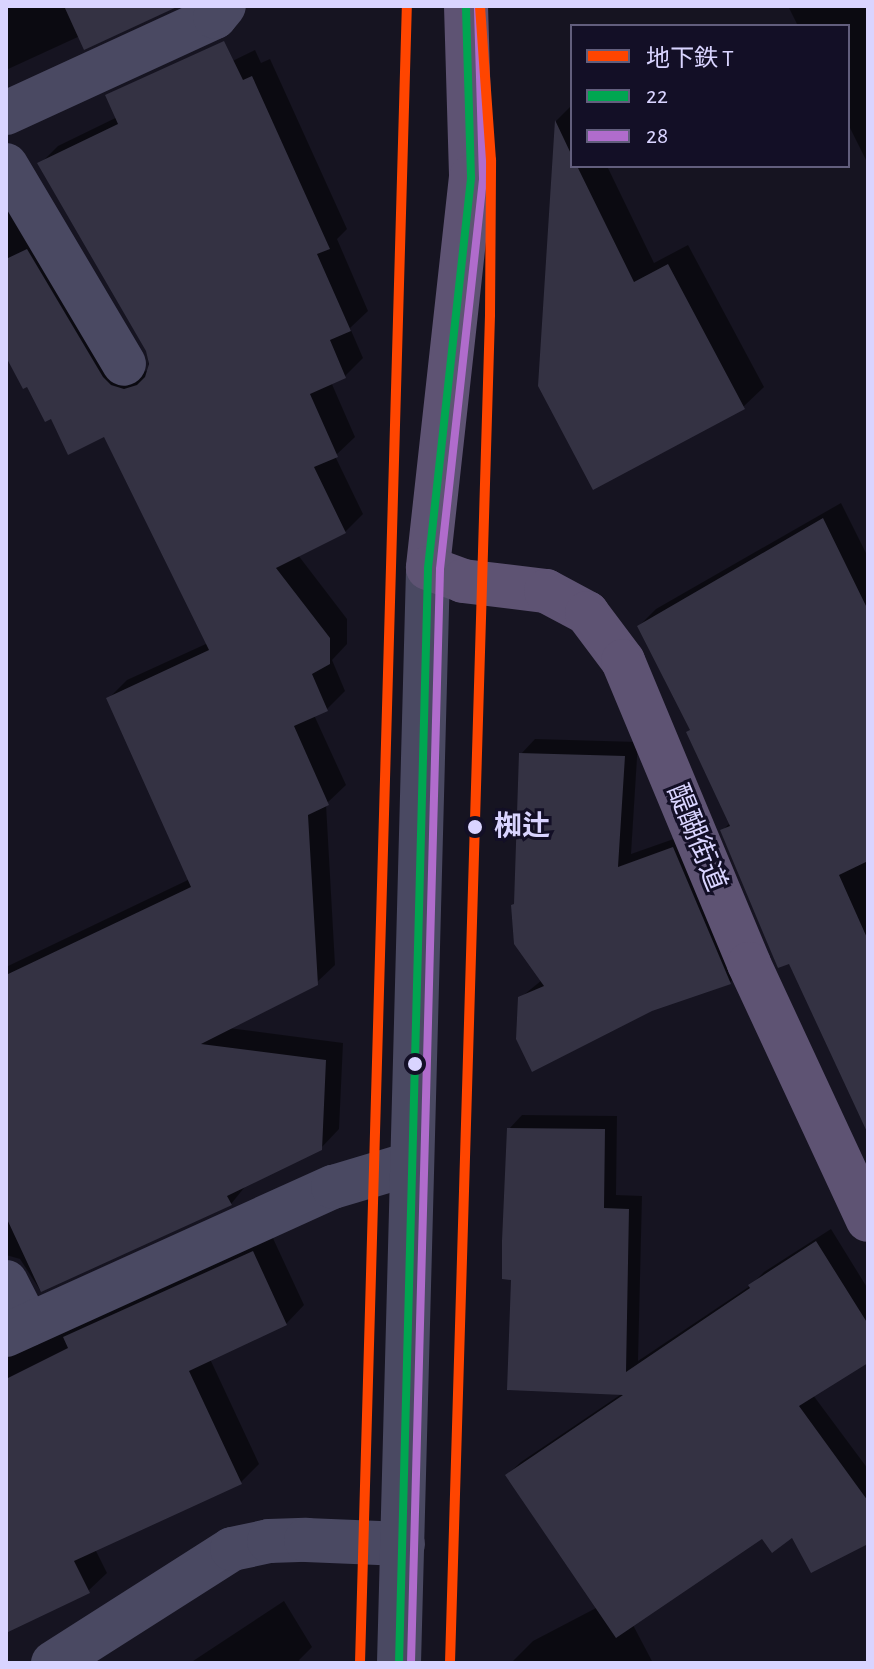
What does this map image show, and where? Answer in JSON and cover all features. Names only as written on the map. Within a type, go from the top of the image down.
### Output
[{"type":"main road","points":[[428,568],[471,177],[466,6]]},
{"type":"main road","name":"醍醐街道","points":[[428,568],[463,581],[546,591],[587,613],[623,661],[749,964],[868,1220]]},
{"type":"street","points":[[6,113],[215,17],[224,6]]},
{"type":"street","points":[[6,165],[124,364]]},
{"type":"street","points":[[399,1663],[428,568]]},
{"type":"street","points":[[6,1282],[17,1330],[333,1187],[410,1164]]},
{"type":"street","points":[[53,1663],[232,1549],[269,1541],[403,1544]]},
{"type":"building","points":[[64,6],[179,6],[84,50]]},
{"type":"building","points":[[224,41],[243,80],[252,76],[330,249],[317,254],[351,331],[330,340],[346,378],[310,394],[338,457],[314,467],[346,533],[276,568],[330,638],[330,664],[312,674],[328,711],[294,726],[329,805],[308,815],[318,985],[201,1044],[326,1060],[322,1150],[227,1196],[232,1205],[41,1292],[6,1217],[6,975],[191,887],[106,698],[209,650],[104,437],[68,455],[51,419],[45,422],[27,387],[23,389],[6,357],[6,259],[27,249],[103,377],[111,385],[124,389],[137,385],[145,377],[149,364],[146,351],[37,163],[118,124],[105,95]]},
{"type":"building","points":[[555,120],[570,152],[570,168],[578,168],[634,282],[668,264],[745,409],[593,490],[538,386]]},
{"type":"building","points":[[823,518],[868,610],[868,861],[839,875],[868,940],[868,1134],[789,964],[778,968],[720,830],[730,826],[686,732],[690,730],[637,626]]},
{"type":"building","points":[[519,753],[625,756],[618,867],[673,847],[731,984],[652,1011],[532,1072],[516,1039],[518,997],[544,986],[514,944],[511,905],[514,904]]},
{"type":"building","points":[[507,1128],[605,1129],[604,1208],[629,1209],[626,1372],[816,1241],[868,1324],[868,1363],[799,1406],[868,1501],[868,1544],[811,1573],[792,1538],[772,1553],[762,1539],[616,1638],[505,1475],[623,1395],[507,1390],[511,1280],[502,1279],[502,1241]]},
{"type":"building","points":[[253,1251],[287,1325],[189,1371],[242,1484],[74,1561],[90,1593],[6,1633],[6,1379],[68,1348],[63,1337]]},
{"type":"metro line","name":"T","points":[[360,1663],[407,6]]},
{"type":"metro line","name":"T","points":[[450,1663],[490,315],[491,160],[480,6]]},
{"type":"transit line","name":"22","points":[[399,1663],[428,568],[471,177],[466,6]]},
{"type":"transit line","name":"28","points":[[411,1663],[440,569],[483,178],[478,6]]},
{"type":"place","name":"椥辻","points":[[475,827]]}]
